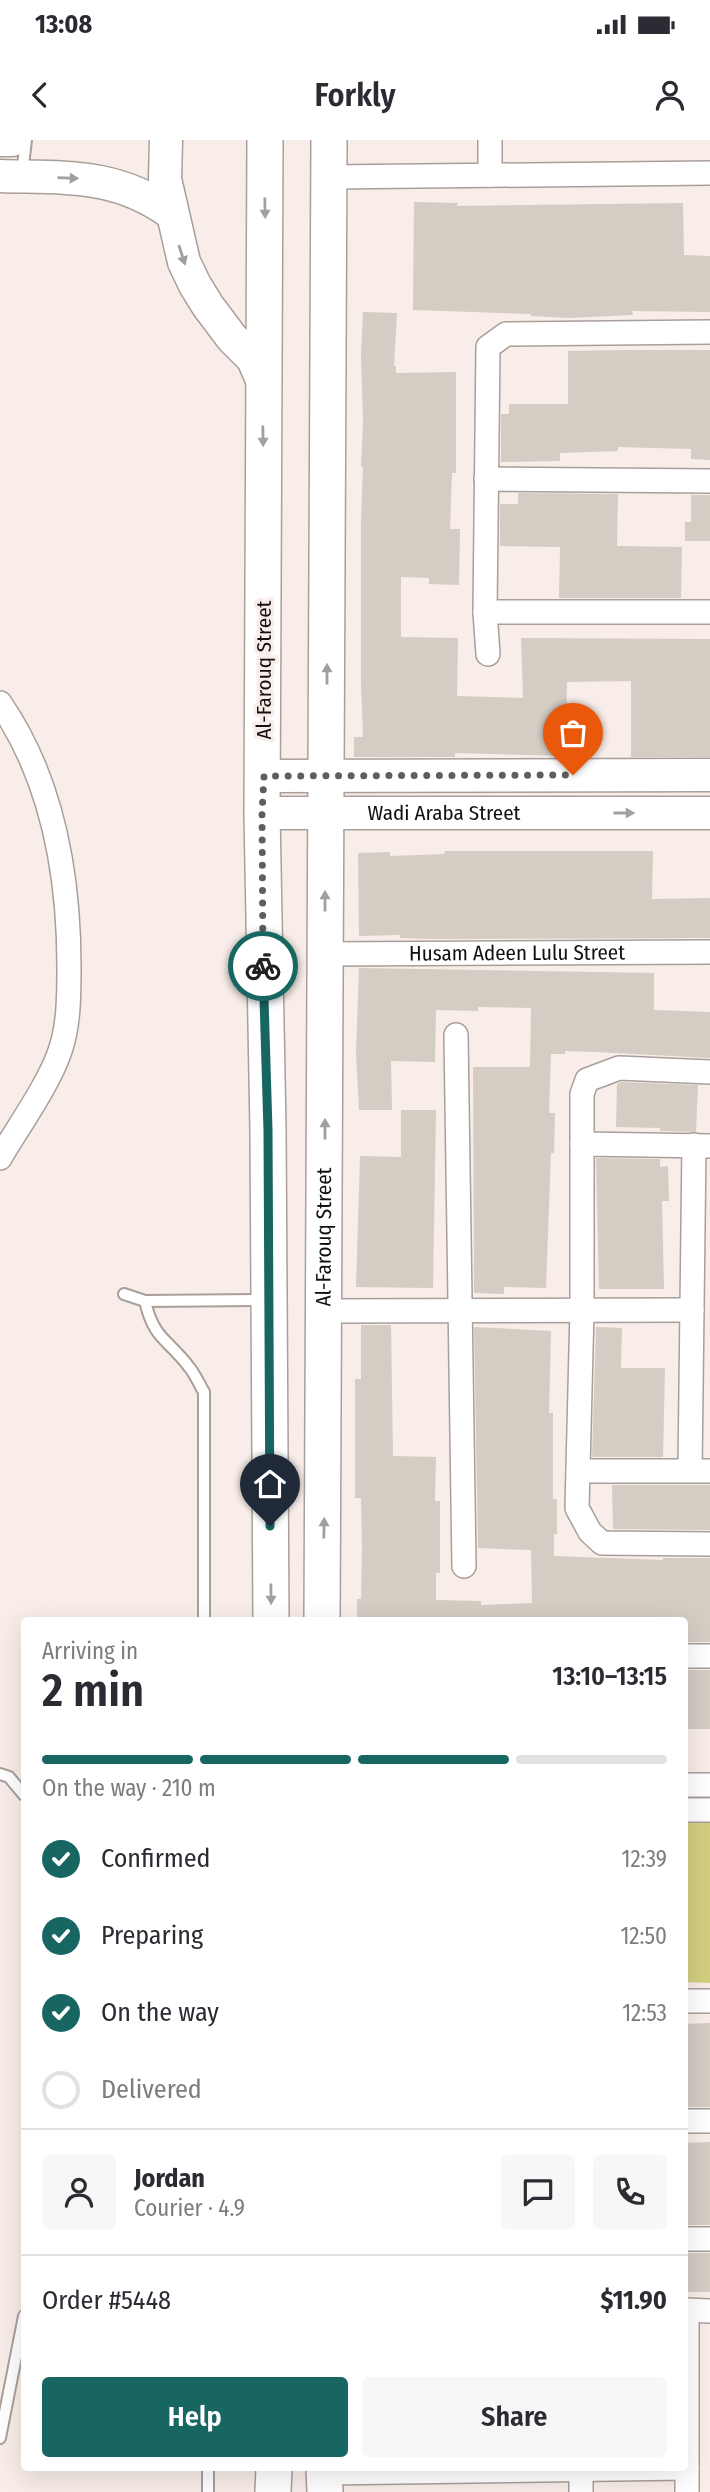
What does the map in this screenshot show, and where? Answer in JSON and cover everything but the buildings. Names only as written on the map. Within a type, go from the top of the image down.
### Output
[{"type":"main road","points":[[0,140],[12,140]]},
{"type":"main road","points":[[166,140],[165,179],[184,262],[195,285],[232,338],[253,359],[262,380]]},
{"type":"main road","name":"Al-Farouq Street","points":[[265,140],[262,813],[271,1617]]},
{"type":"main road","name":"Al-Farouq Street","points":[[322,1617],[329,140]]},
{"type":"main road","points":[[11,176],[108,183],[135,190],[172,212]]},
{"type":"main road","name":"Wadi Araba Street","points":[[264,776],[710,775]]},
{"type":"main road","name":"Wadi Araba Street","points":[[262,813],[710,813]]},
{"type":"main road","points":[[269,1471],[324,1469]]},
{"type":"main road","points":[[274,2471],[274,2492]]},
{"type":"street","points":[[490,140],[490,175]]},
{"type":"street","points":[[330,177],[710,173]]},
{"type":"street","points":[[488,654],[485,612],[488,346],[506,334],[710,332]]},
{"type":"street","points":[[486,479],[710,481]]},
{"type":"street","points":[[485,612],[710,612]]},
{"type":"street","points":[[0,703],[22,742],[47,801],[61,858],[69,987],[64,1038],[59,1054],[0,1158]]},
{"type":"street","name":"Husam Adeen Lulu Street","points":[[325,954],[710,952]]},
{"type":"street","points":[[456,1035],[464,1566]]},
{"type":"street","points":[[710,1072],[619,1068],[587,1080],[582,1094],[582,1310],[577,1508],[590,1532],[602,1543],[710,1544]]},
{"type":"street","points":[[578,1471],[700,1470],[692,1310],[702,1146],[582,1144]]},
{"type":"street","points":[[324,1311],[692,1310]]},
{"type":"street","points":[[688,1656],[710,1656]]},
{"type":"street","points":[[688,1785],[710,1785]]},
{"type":"street","points":[[688,1811],[710,1810]]},
{"type":"street","points":[[688,2001],[710,2001]]},
{"type":"street","points":[[688,2121],[710,2121]]},
{"type":"street","points":[[688,2239],[710,2239]]},
{"type":"street","points":[[688,2310],[710,2311]]},
{"type":"street","points":[[325,2478],[581,2476],[647,2471]]},
{"type":"street","points":[[687,2471],[687,2492]]},
{"type":"lane","points":[[11,176],[26,140]]},
{"type":"lane","points":[[124,1294],[145,1301],[269,1300]]},
{"type":"lane","points":[[145,1301],[158,1336],[190,1367],[204,1392],[204,1617]]},
{"type":"lane","points":[[0,1774],[9,1776],[21,1791]]},
{"type":"lane","points":[[0,2438],[21,2331]]},
{"type":"lane","points":[[208,2471],[208,2492]]},
{"type":"shaded area","points":[[688,1810],[710,1810],[710,1983],[688,1982]]},
{"type":"way so far","points":[[263,966],[264,776],[573,775]]},
{"type":"route","points":[[263,966],[268,1130],[270,1526]]}]
